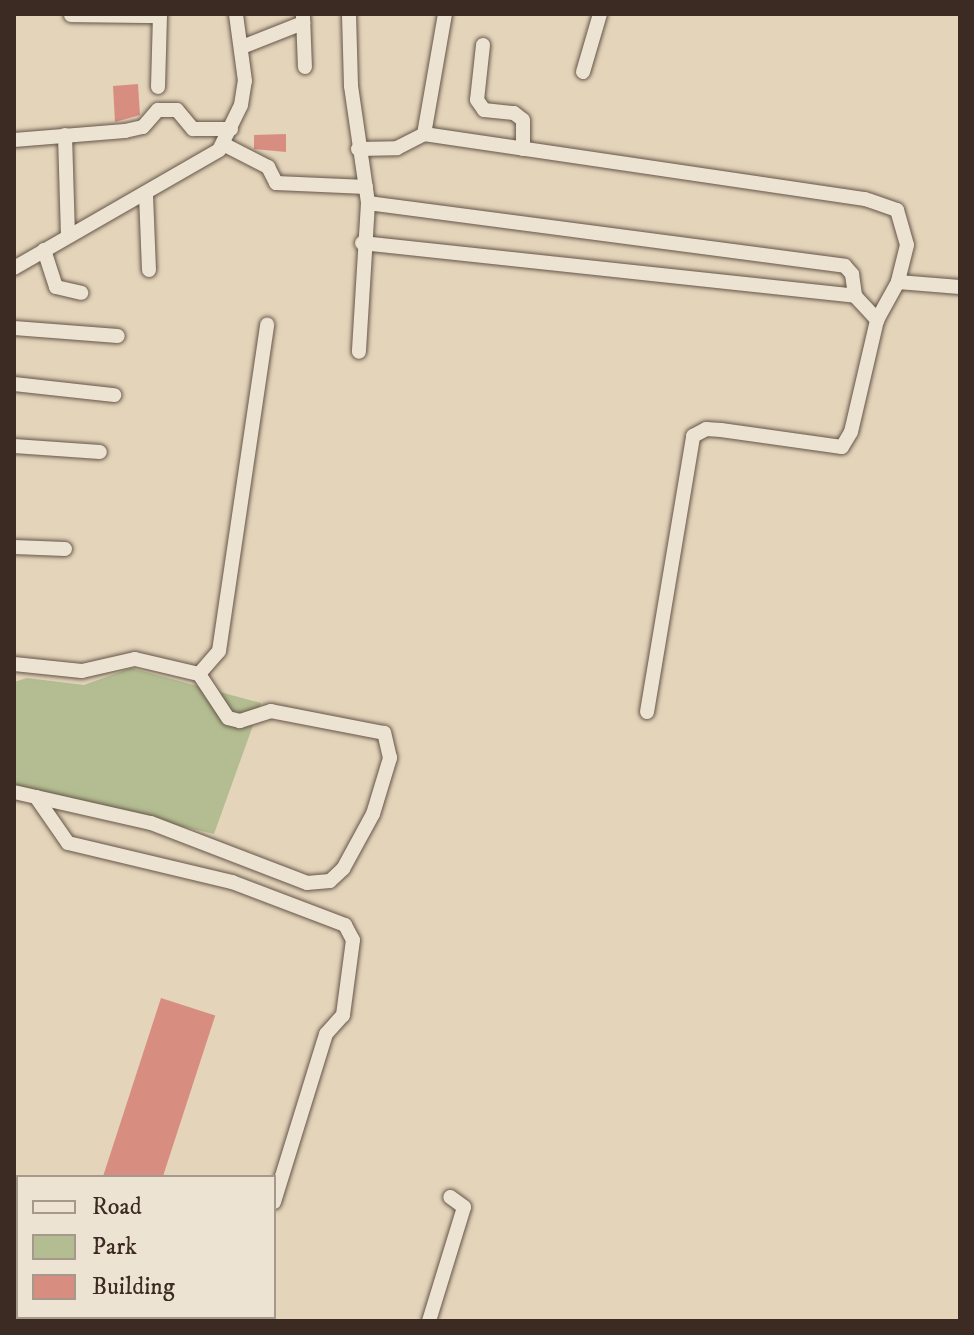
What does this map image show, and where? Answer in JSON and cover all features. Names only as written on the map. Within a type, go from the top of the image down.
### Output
[{"type":"street","points":[[14,268],[146,195],[223,144],[231,129],[245,81],[236,14]]},
{"type":"street","points":[[349,14],[358,149],[367,195],[362,243],[359,352]]},
{"type":"street","points":[[424,134],[445,14]]},
{"type":"street","points":[[583,72],[600,14]]},
{"type":"street","points":[[71,15],[160,15],[158,87]]},
{"type":"street","points":[[242,47],[303,19],[305,67]]},
{"type":"street","points":[[483,45],[477,100],[484,110],[514,113],[523,120],[523,149]]},
{"type":"street","points":[[14,140],[143,127],[158,110],[177,110],[193,129],[231,129]]},
{"type":"street","points":[[358,149],[397,148],[424,134],[865,199],[897,210],[907,245],[898,282],[877,320],[851,432],[842,447],[721,430],[706,429],[693,436],[647,712]]},
{"type":"street","points":[[65,135],[68,236]]},
{"type":"street","points":[[223,144],[268,167],[276,183],[835,264],[852,274],[855,296],[877,320]]},
{"type":"street","points":[[146,195],[149,270]]},
{"type":"street","points":[[362,243],[855,296]]},
{"type":"street","points":[[44,250],[56,287],[81,293]]},
{"type":"street","points":[[898,282],[960,287]]},
{"type":"street","points":[[199,674],[219,651],[267,325]]},
{"type":"street","points":[[14,328],[118,336]]},
{"type":"street","points":[[14,384],[114,395]]},
{"type":"street","points":[[14,446],[100,452]]},
{"type":"street","points":[[14,547],[65,549]]},
{"type":"street","points":[[14,664],[82,671],[135,659],[199,674],[228,718],[240,721],[271,711],[384,733],[390,758],[373,814],[343,869],[330,881],[307,883],[151,823],[14,792]]},
{"type":"street","points":[[36,797],[68,843],[232,882],[345,925],[353,940],[343,1015],[326,1034],[276,1196]]},
{"type":"street","points":[[429,1321],[464,1207],[450,1197]]},
{"type":"green space","points":[[131,668],[261,703],[214,834],[14,786],[14,682],[27,678],[84,685]]},
{"type":"building","points":[[138,84],[140,115],[115,122],[113,86]]},
{"type":"building","points":[[286,134],[286,152],[254,149],[254,135]]},
{"type":"building","points":[[161,998],[215,1016],[163,1175],[103,1175]]}]
